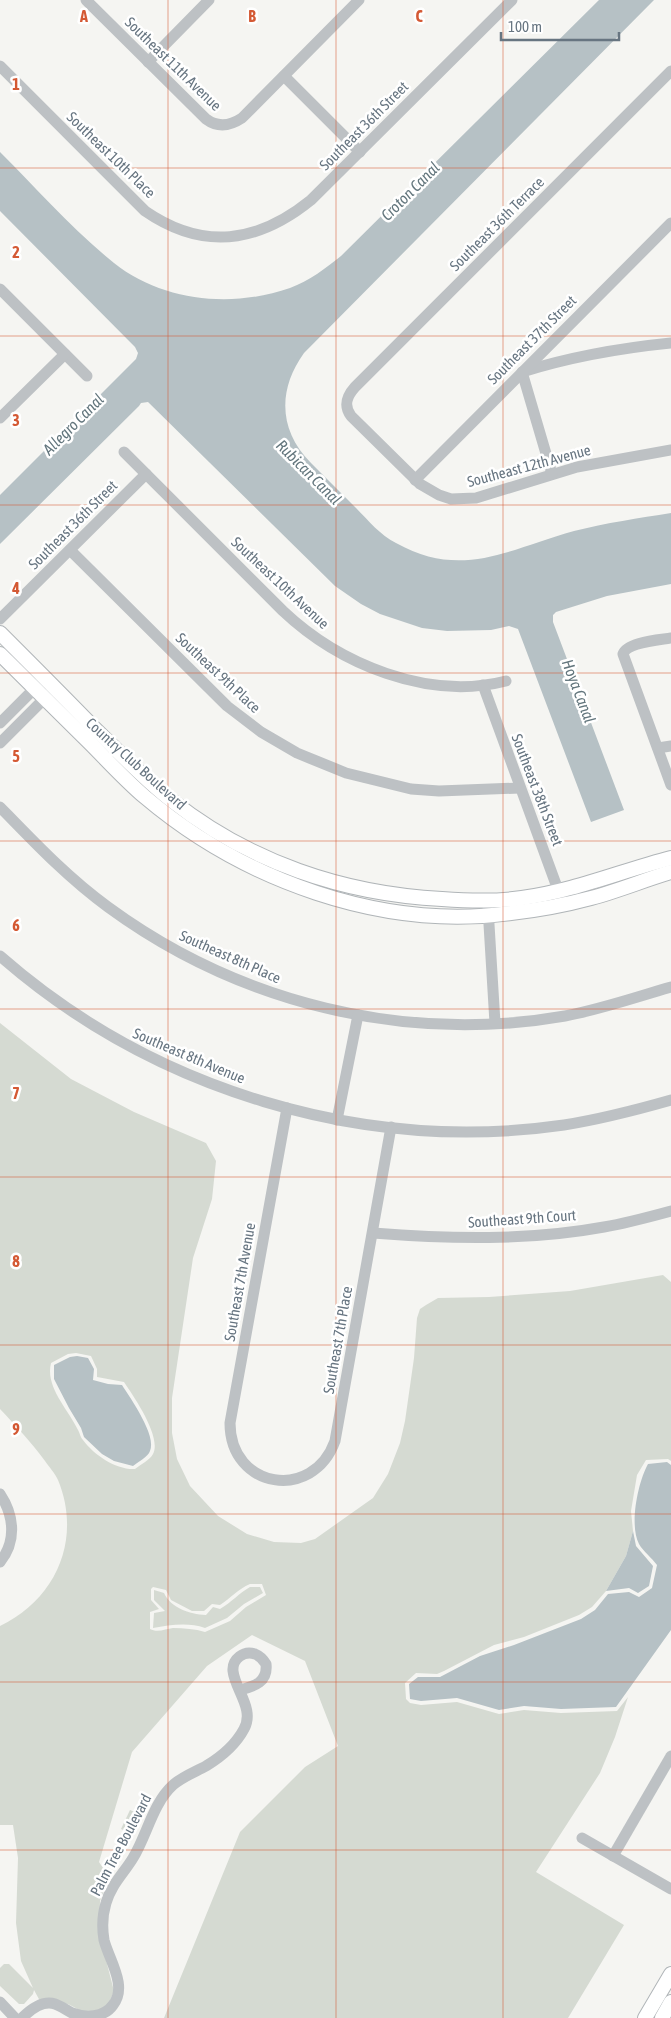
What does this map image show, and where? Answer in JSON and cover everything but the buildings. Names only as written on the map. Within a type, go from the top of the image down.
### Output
[{"type":"main road","name":"Country Club Boulevard","points":[[0,634],[118,752],[172,800],[212,829],[263,857],[315,877],[374,893],[405,898],[488,901],[523,898],[592,898],[671,872]]},
{"type":"main road","name":"Country Club Boulevard","points":[[0,654],[145,797],[200,838],[251,867],[327,896],[380,909],[441,915],[489,915],[561,898],[671,858]]},
{"type":"main road","points":[[645,2018],[667,1991],[671,1974]]},
{"type":"main road","points":[[662,2018],[671,2002]]},
{"type":"street","name":"Southeast 11th Avenue","points":[[86,0],[206,119],[221,125],[231,124],[242,118],[284,76]]},
{"type":"street","points":[[148,62],[208,0]]},
{"type":"street","points":[[360,0],[284,76],[360,152]]},
{"type":"street","name":"Southeast 36th Street","points":[[217,237],[239,236],[259,231],[286,219],[311,200],[512,0]]},
{"type":"street","name":"Southeast 10th Place","points":[[0,66],[145,210],[164,222],[185,231],[217,237]]},
{"type":"street","name":"Southeast 36th Terrace","points":[[346,401],[355,387],[671,71]]},
{"type":"street","name":"Southeast 37th Street","points":[[415,480],[671,223]]},
{"type":"street","points":[[0,288],[87,376]]},
{"type":"street","points":[[552,474],[522,372],[557,361],[620,349],[671,343]]},
{"type":"street","points":[[0,418],[65,354]]},
{"type":"street","name":"Southeast 12th Avenue","points":[[346,401],[346,408],[351,416],[415,480],[439,495],[464,499],[476,498],[552,474],[671,450]]},
{"type":"street","name":"Southeast 10th Avenue","points":[[124,452],[283,611],[322,642],[352,660],[391,674],[424,682],[450,685],[483,685],[506,681]]},
{"type":"street","name":"Southeast 36th Street","points":[[0,619],[146,474]]},
{"type":"street","name":"Southeast 9th Place","points":[[70,550],[228,706],[261,732],[297,753],[346,773],[411,789],[439,791],[520,788]]},
{"type":"street","points":[[671,638],[630,646],[624,650],[624,662],[671,785]]},
{"type":"street","points":[[0,743],[40,694],[45,679]]},
{"type":"street","name":"Southeast 38th Street","points":[[483,685],[561,898]]},
{"type":"street","points":[[0,724],[40,694],[55,689]]},
{"type":"street","points":[[658,748],[671,746]]},
{"type":"street","name":"Southeast 8th Place","points":[[0,807],[78,883],[114,911],[170,948],[215,971],[297,1001],[358,1015],[424,1023],[495,1024]]},
{"type":"street","points":[[488,901],[495,1024],[574,1014],[614,1005],[671,987]]},
{"type":"street","name":"Southeast 8th Avenue","points":[[0,956],[77,1015],[142,1054],[214,1085],[287,1108],[337,1120],[392,1127]]},
{"type":"street","points":[[337,1120],[358,1015]]},
{"type":"street","points":[[392,1127],[441,1131],[523,1129],[586,1121],[671,1100]]},
{"type":"street","name":"Southeast 7th Avenue","points":[[241,1460],[232,1442],[230,1424],[287,1108]]},
{"type":"street","name":"Southeast 7th Place","points":[[241,1460],[256,1473],[266,1478],[286,1481],[316,1470],[331,1452],[335,1441],[392,1127]]},
{"type":"street","name":"Southeast 9th Court","points":[[373,1233],[466,1238],[524,1236],[604,1227],[671,1211]]},
{"type":"street","points":[[0,1494],[10,1514],[12,1525],[9,1548],[0,1562]]},
{"type":"street","name":"Palm Tree Boulevard","points":[[22,2018],[35,2007],[47,2004],[54,2004],[72,2013],[84,2016],[100,2016],[113,2006],[119,1987],[105,1941],[102,1918],[109,1894],[132,1859],[164,1797],[177,1782],[208,1765],[237,1740],[245,1726],[245,1706],[240,1690]]},
{"type":"street","points":[[613,1856],[671,1756]]},
{"type":"street","points":[[582,1838],[671,1890]]},
{"type":"street","points":[[0,2002],[15,2018]]},
{"type":"shaded area","points":[[0,1023],[71,1079],[134,1112],[206,1143],[216,1161],[212,1199],[193,1258],[172,1398],[172,1433],[177,1459],[190,1486],[218,1516],[247,1534],[274,1542],[301,1543],[315,1539],[373,1498],[388,1474],[400,1443],[414,1358],[417,1318],[420,1309],[426,1305],[438,1298],[489,1297],[570,1291],[663,1275],[671,1282],[671,1461],[668,1459],[646,1460],[637,1475],[631,1511],[633,1531],[626,1556],[606,1591],[592,1607],[579,1615],[524,1637],[494,1645],[437,1674],[416,1673],[405,1683],[406,1699],[410,1703],[421,1705],[457,1702],[499,1714],[524,1710],[561,1713],[617,1711],[628,1697],[615,1737],[600,1773],[536,1872],[624,1925],[568,2018],[164,2018],[240,1832],[305,1767],[338,1746],[305,1661],[252,1635],[207,1666],[132,1752],[99,1862],[109,1877],[100,1901],[99,1933],[114,1991],[107,2008],[89,2015],[68,2004],[40,2001],[34,1990],[33,1994],[24,2004],[19,2004],[0,1986],[0,1968],[4,1964],[9,1964],[33,1988],[21,1961],[16,1923],[18,1858],[13,1825],[0,1825],[0,1626],[20,1614],[36,1600],[50,1583],[59,1565],[65,1545],[67,1523],[65,1502],[57,1477],[34,1447],[0,1409]],"holes":[[[76,1353],[91,1356],[97,1369],[97,1377],[124,1382],[146,1417],[154,1438],[155,1447],[152,1456],[135,1469],[120,1467],[93,1451],[82,1439],[54,1389],[51,1381],[51,1363],[68,1354]],[[250,1584],[262,1584],[266,1595],[246,1607],[230,1621],[205,1632],[181,1628],[159,1631],[150,1629],[150,1612],[159,1609],[151,1600],[151,1589],[153,1587],[166,1590],[171,1600],[192,1611],[204,1611],[212,1604],[220,1605]]]},
{"type":"shaded area","points":[[250,1587],[260,1587],[263,1593],[244,1604],[227,1618],[205,1628],[172,1625],[153,1628],[154,1613],[165,1611],[154,1600],[154,1590],[164,1593],[171,1603],[181,1609],[206,1615],[213,1607],[220,1609]]},
{"type":"shaded area","points":[[130,1810],[139,1814],[130,1833],[121,1829]]},
{"type":"water","points":[[599,0],[654,0],[304,353],[289,381],[285,409],[292,437],[311,463],[380,532],[390,540],[420,554],[443,559],[485,558],[574,531],[671,513],[671,584],[607,596],[556,612],[553,615],[553,622],[624,810],[591,822],[518,629],[509,626],[491,630],[447,631],[422,628],[380,614],[361,604],[335,586],[148,402],[141,403],[0,544],[0,495],[136,359],[138,353],[135,347],[0,211],[0,152],[84,237],[114,263],[133,276],[154,286],[199,298],[245,298],[268,294],[304,282],[341,256]]},
{"type":"water","points":[[70,1357],[88,1358],[94,1369],[93,1380],[122,1385],[147,1427],[151,1444],[150,1451],[133,1466],[114,1461],[102,1454],[84,1437],[54,1379],[54,1365]]},
{"type":"water","points":[[667,1462],[671,1465],[671,1630],[616,1707],[561,1709],[524,1706],[499,1710],[457,1698],[421,1701],[410,1699],[409,1684],[418,1677],[440,1677],[480,1656],[581,1619],[595,1610],[608,1594],[629,1592],[639,1597],[652,1588],[657,1565],[641,1547],[636,1536],[636,1504],[641,1481],[648,1464]]},
{"type":"water","points":[[633,1531],[636,1546],[653,1566],[649,1586],[638,1593],[629,1588],[606,1591],[626,1556]]},
{"type":"water label","name":"Croton Canal","points":[[410,191]]},
{"type":"water label","name":"Allegro Canal","points":[[73,424]]},
{"type":"water label","name":"Rubican Canal","points":[[309,472]]},
{"type":"water label","name":"Hoya Canal","points":[[579,691]]}]
